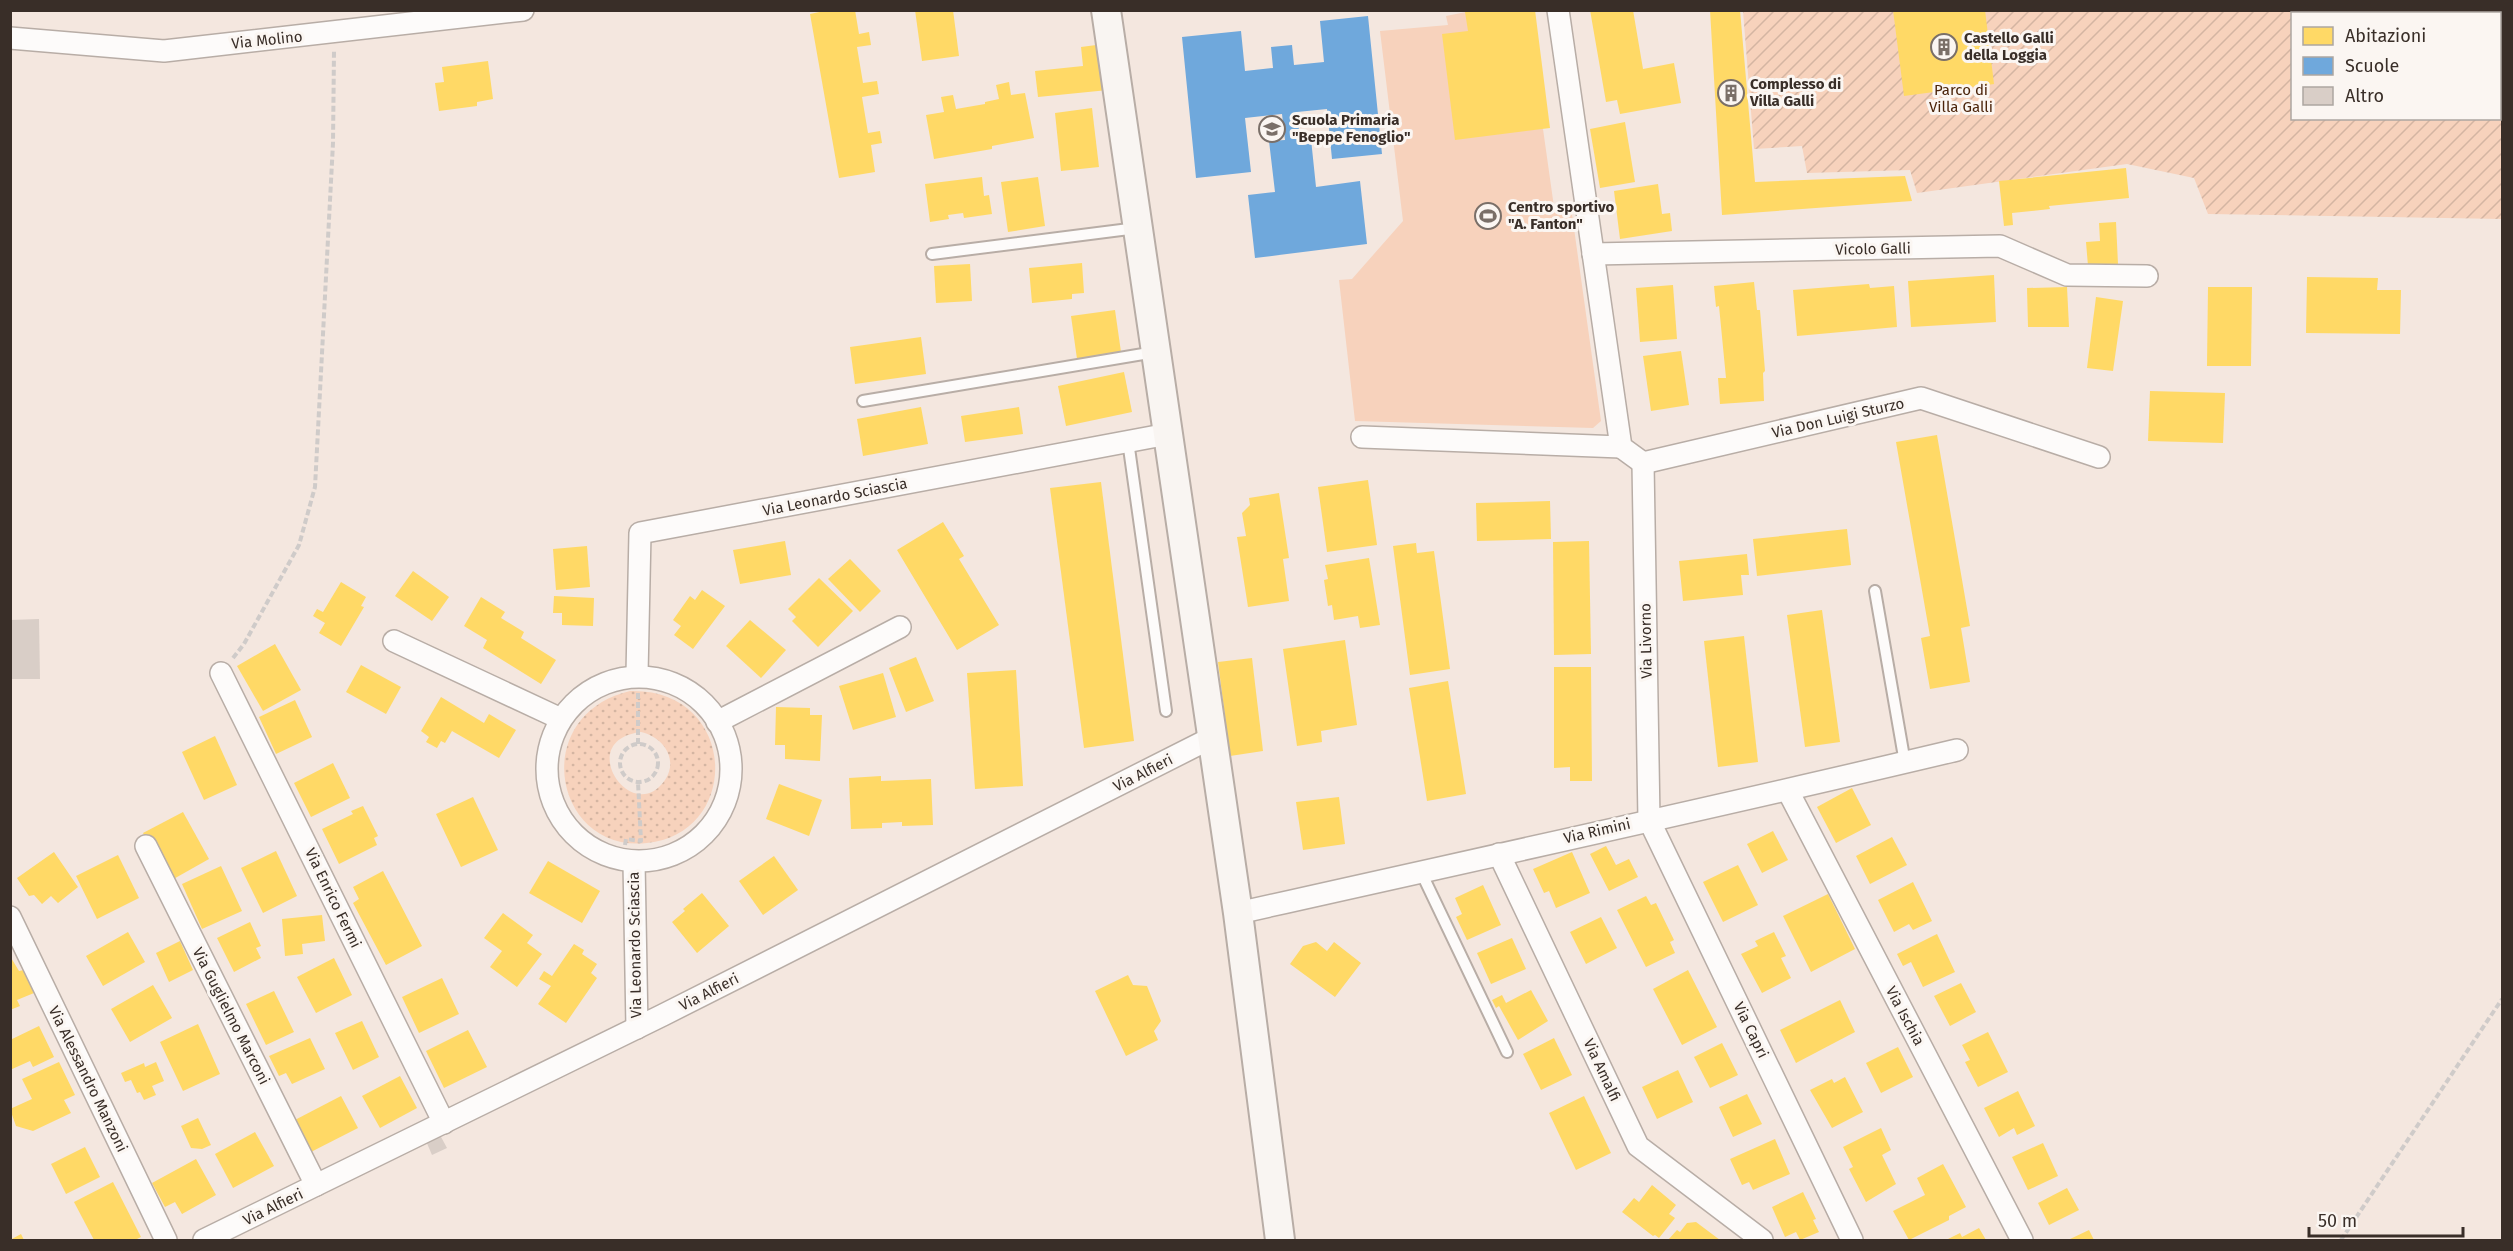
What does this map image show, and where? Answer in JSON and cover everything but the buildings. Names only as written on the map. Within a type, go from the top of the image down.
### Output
[{"type":"street","name":"Via Molino","points":[[10,38],[164,51],[523,10]]},
{"type":"street","points":[[1106,10],[1238,913],[1280,1240]]},
{"type":"street","points":[[1558,10],[1621,447]]},
{"type":"street","name":"Vicolo Galli","points":[[1593,254],[2000,246],[2067,275],[2147,276]]},
{"type":"street","name":"Via Don Luigi Sturzo","points":[[1642,463],[1921,398],[2099,457]]},
{"type":"street","name":"Via Leonardo Sciascia","points":[[630,676],[640,533],[1168,434]]},
{"type":"street","points":[[1362,437],[1621,447],[1642,463]]},
{"type":"street","name":"Via Livorno","points":[[1642,463],[1650,820]]},
{"type":"street","points":[[717,722],[900,627]]},
{"type":"street","points":[[394,641],[561,719]]},
{"type":"street","name":"Via Enrico Fermi","points":[[221,673],[444,1123]]},
{"type":"street","name":"Via Leonardo Sciascia","points":[[630,676],[685,689],[708,708],[725,734],[731,764],[728,795],[714,823],[693,845],[665,858],[628,861],[607,857],[583,843],[564,824],[551,799],[546,772],[550,744],[561,719],[585,695],[600,685],[630,676]]},
{"type":"street","name":"Via Alfieri","points":[[204,1240],[637,1028],[1211,738]]},
{"type":"street","name":"Via Rimini","points":[[1238,913],[1788,791],[1957,750]]},
{"type":"street","name":"Via Ischia","points":[[1788,791],[2022,1240]]},
{"type":"street","name":"Via Capri","points":[[1650,820],[1852,1240]]},
{"type":"street","name":"Via Guglielmo Marconi","points":[[146,846],[316,1185]]},
{"type":"street","name":"Via Amalfi","points":[[1500,854],[1638,1146],[1762,1240]]},
{"type":"street","name":"Via Leonardo Sciascia","points":[[628,861],[637,1028]]},
{"type":"street","name":"Via Alessandro Manzoni","points":[[10,917],[166,1240]]},
{"type":"lane","points":[[932,254],[1138,228]]},
{"type":"lane","points":[[862,401],[1156,352]]},
{"type":"lane","points":[[1128,441],[1166,711]]},
{"type":"lane","points":[[1875,591],[1905,763]]},
{"type":"lane","points":[[1421,872],[1507,1052]]},
{"type":"path","points":[[221,673],[244,644],[300,545],[315,487],[333,143],[334,32]]},
{"type":"path","points":[[630,676],[625,689],[638,688],[638,744]]},
{"type":"path","points":[[638,744],[651,748],[658,759],[656,773],[651,778],[638,782],[626,777],[620,766],[622,753],[632,745],[638,744]]},
{"type":"path","points":[[628,861],[626,839],[641,841],[638,782]]},
{"type":"path","points":[[2341,1240],[2502,999]]},
{"type":"green space","name":"Centro sportivo \"A. Fanton\"","points":[[1476,10],[1543,129],[1554,207],[1571,207],[1601,421],[1593,428],[1355,421],[1339,280],[1352,279],[1403,221],[1380,31],[1448,25],[1446,16]]},
{"type":"green space","name":"Parco di Villa Galli","points":[[1743,11],[2502,11],[2502,219],[2208,214],[2194,178],[2127,164],[1917,193],[1910,170],[1807,173],[1802,146],[1754,149]]},
{"type":"green space","points":[[630,691],[666,696],[692,712],[708,735],[715,762],[712,790],[700,815],[678,833],[647,843],[615,840],[590,827],[573,806],[565,780],[566,752],[576,726],[598,705]],"holes":[[[641,732],[662,744],[666,750],[670,764],[669,772],[665,780],[652,792],[638,794],[625,788],[615,777],[610,763],[611,750],[621,738]]]},
{"type":"place","name":"Castello Galli della Loggia","points":[[1944,47]]},
{"type":"place","name":"Complesso di Villa Galli","points":[[1731,93]]},
{"type":"place","name":"Scuola Primaria \"Beppe Fenoglio\"","points":[[1272,129]]},
{"type":"place","name":"Centro sportivo \"A. Fanton\"","points":[[1488,216]]}]
